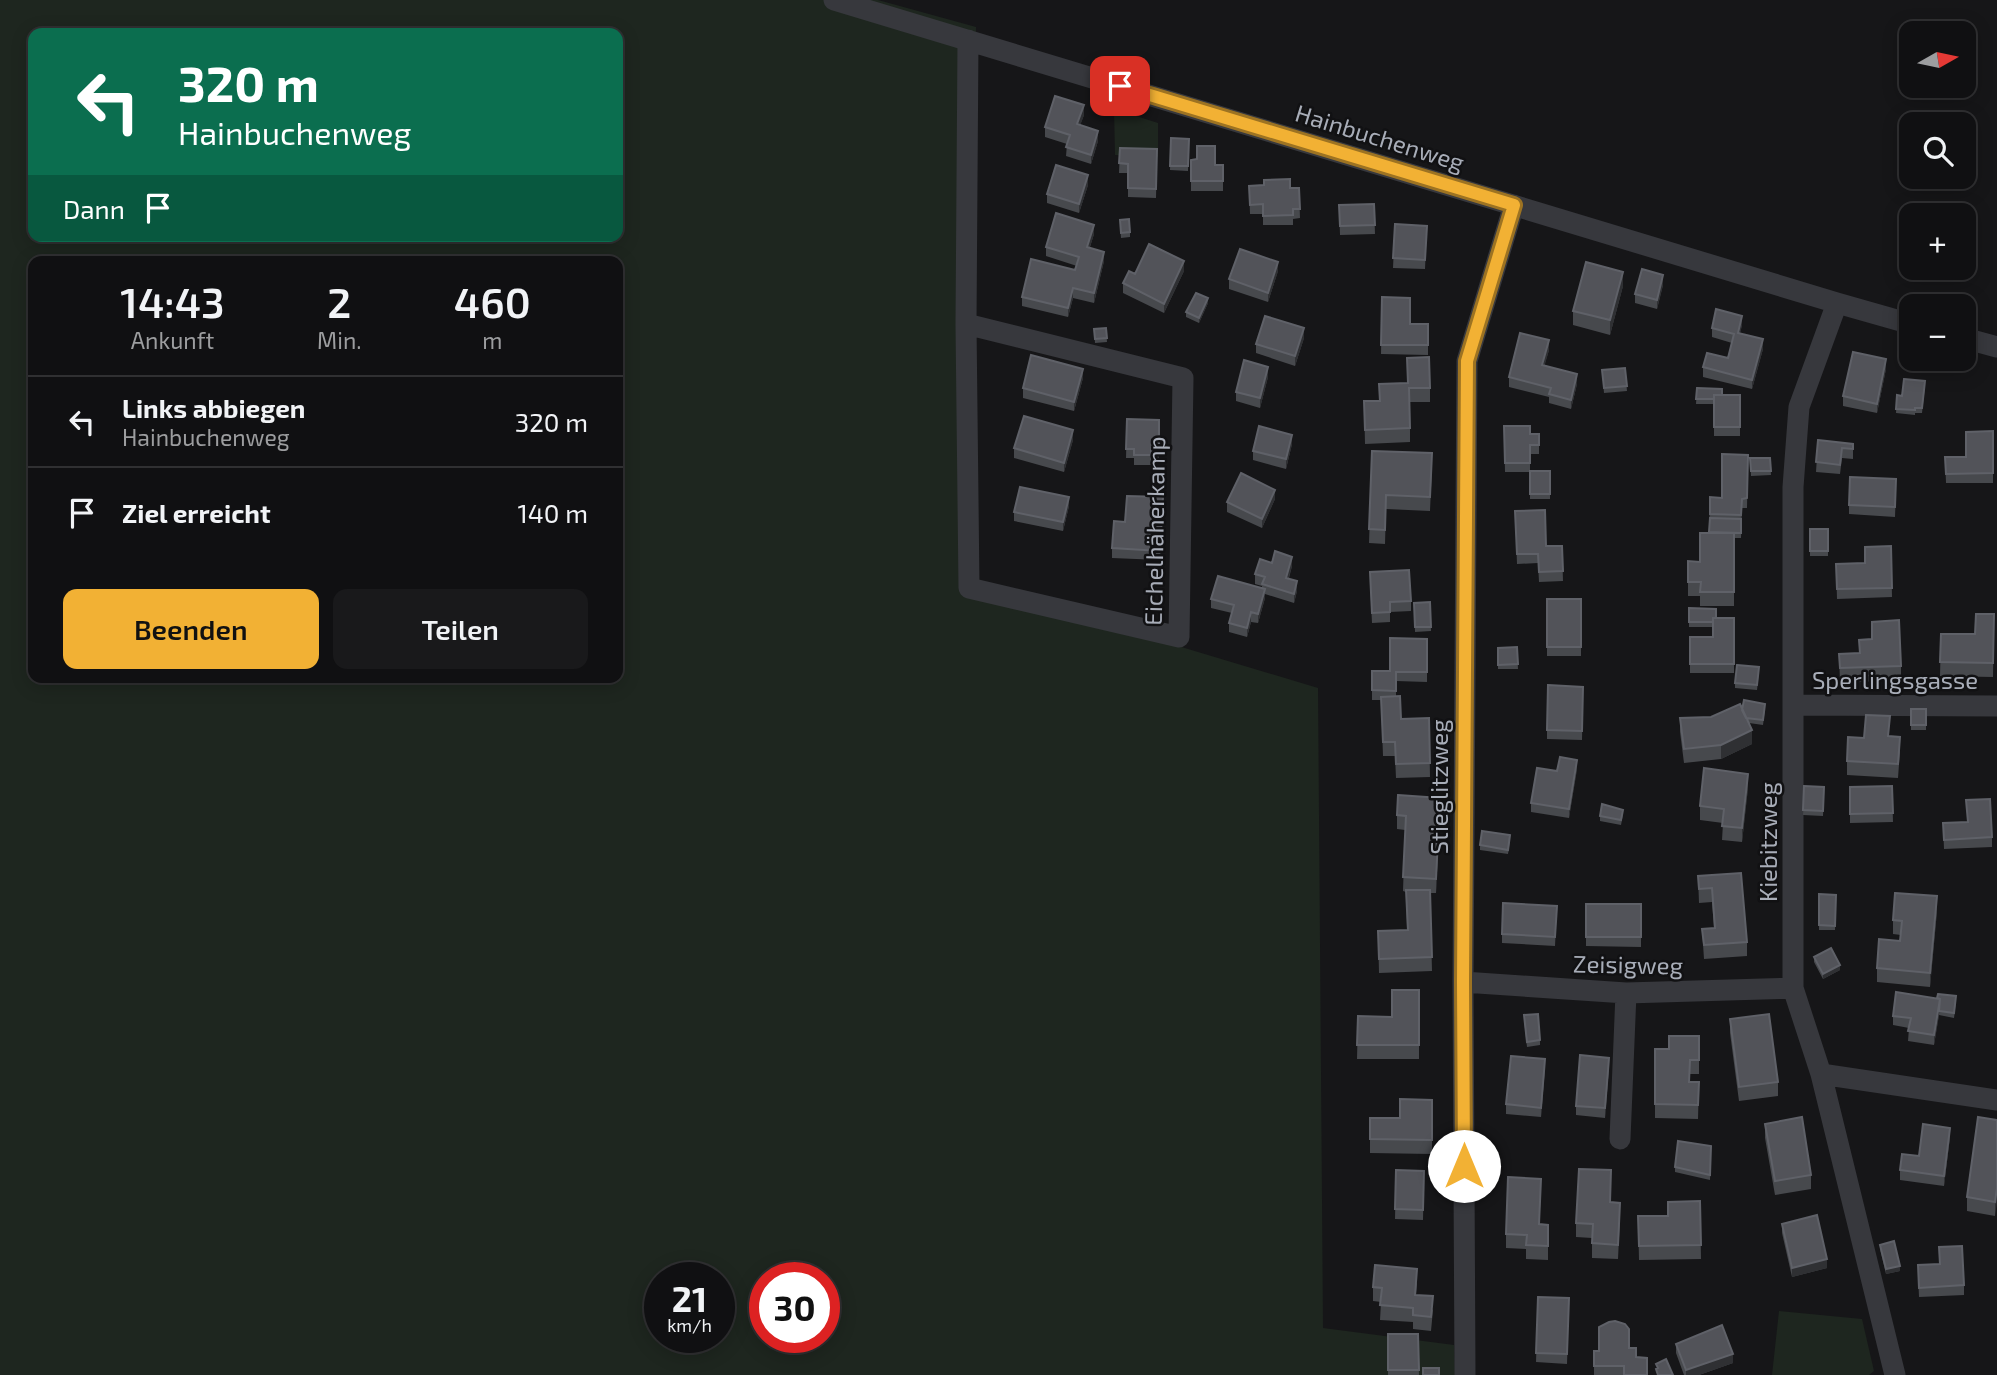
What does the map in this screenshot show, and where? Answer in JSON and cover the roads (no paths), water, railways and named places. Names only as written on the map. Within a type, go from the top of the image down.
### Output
[{"type":"street","name":"Hainbuchenweg","points":[[834,0],[1899,321]]},
{"type":"street","name":"Eichelhäherkamp","points":[[966,324],[1183,378],[1180,637],[969,588],[966,324],[968,40]]},
{"type":"street","name":"Stieglitzweg","points":[[1465,1375],[1463,982],[1467,361],[1514,205]]},
{"type":"street","name":"Kiebitzweg","points":[[1837,303],[1799,407],[1793,487],[1793,988],[1821,1074],[1895,1375]]},
{"type":"street","points":[[1976,342],[1997,348]]},
{"type":"street","name":"Sperlingsgasse","points":[[1794,705],[1997,706]]},
{"type":"street","name":"Zeisigweg","points":[[1463,982],[1626,993],[1793,988]]},
{"type":"street","points":[[1620,1139],[1626,993]]},
{"type":"street","points":[[1821,1074],[1997,1100]]}]
